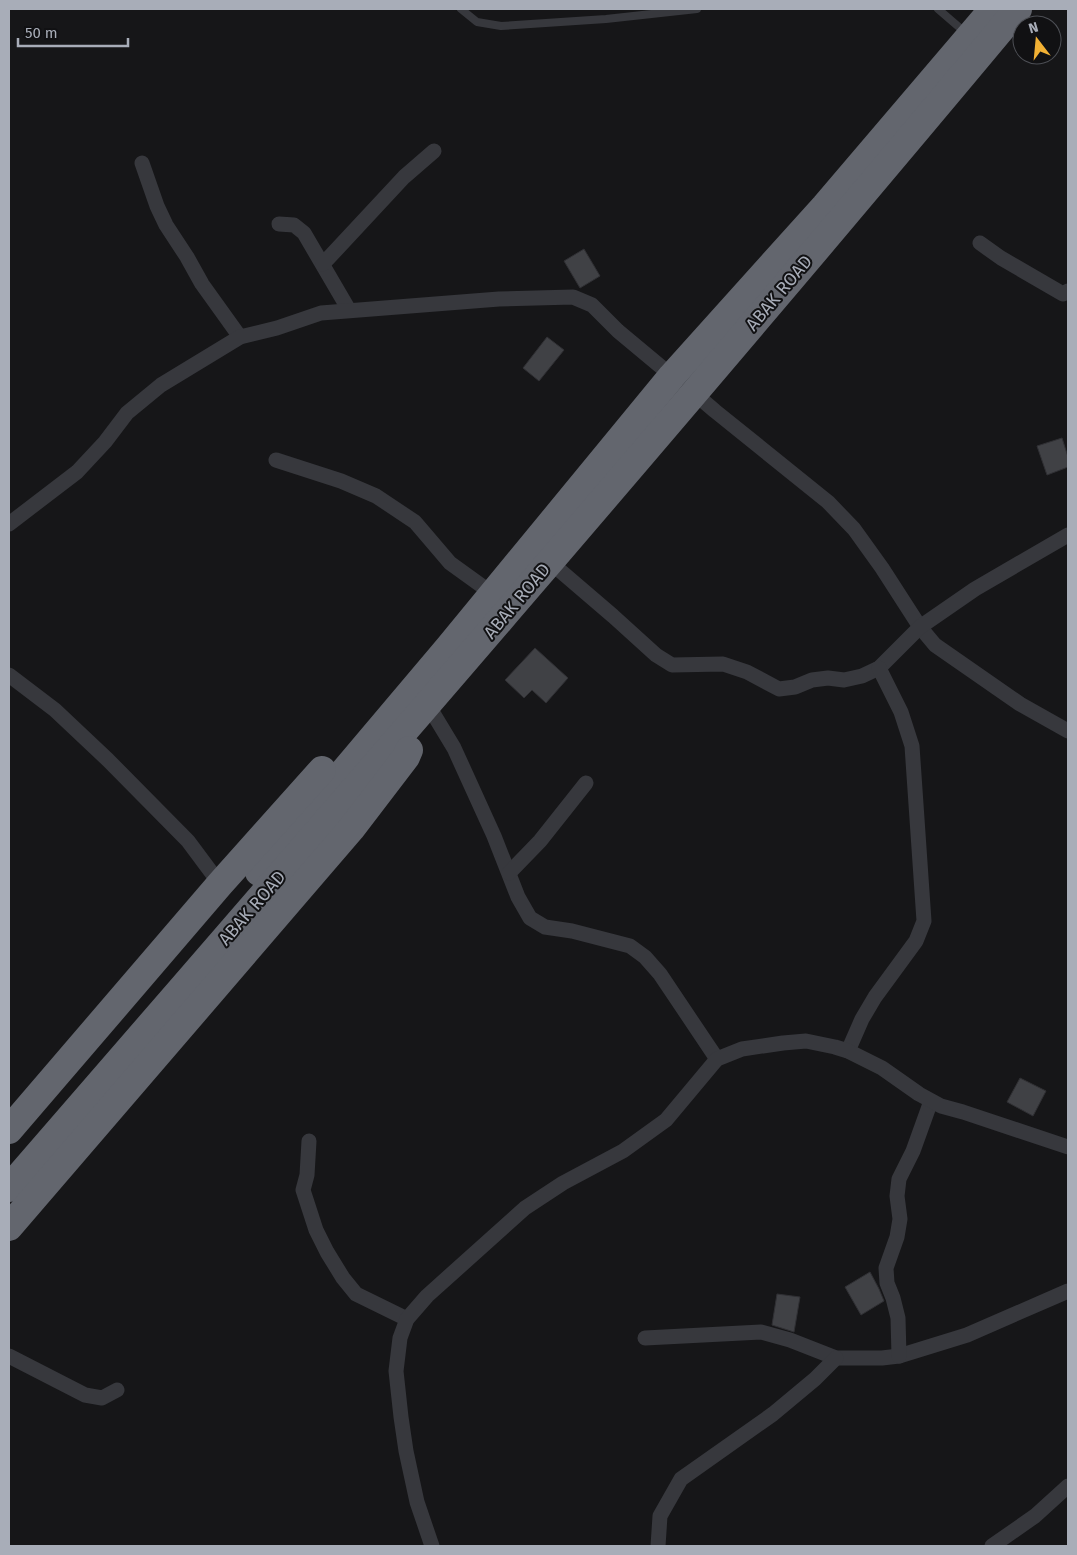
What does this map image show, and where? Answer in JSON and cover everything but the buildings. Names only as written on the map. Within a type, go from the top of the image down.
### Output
[{"type":"highway","name":"ABAK ROAD","points":[[9,1188],[428,705],[694,393],[1001,12]]},
{"type":"highway","name":"ABAK ROAD","points":[[9,1161],[239,895],[449,647],[672,376],[825,206],[977,42]]},
{"type":"highway","points":[[9,1130],[299,794],[366,724],[449,647]]},
{"type":"highway","points":[[9,1227],[351,829],[406,757],[428,705]]},
{"type":"street","points":[[323,264],[404,177],[434,151]]},
{"type":"street","points":[[142,163],[156,206],[166,225],[202,284],[240,337]]},
{"type":"street","points":[[279,224],[294,225],[304,233],[349,310]]},
{"type":"street","points":[[980,243],[1001,258],[1063,294],[1068,291]]},
{"type":"street","points":[[9,524],[77,472],[105,442],[126,413],[161,385],[240,337],[277,328],[321,312],[498,299],[573,297],[592,305],[672,376]]},
{"type":"street","points":[[694,393],[828,502],[854,529],[920,627],[936,645],[1020,704],[1068,731]]},
{"type":"street","points":[[276,460],[341,481],[376,496],[415,522],[450,563],[493,594]]},
{"type":"street","points":[[550,562],[656,655],[672,665],[722,664],[747,672],[779,690],[795,687],[812,680],[828,678],[844,680],[862,676],[879,668],[920,627],[975,589],[1068,535]]},
{"type":"street","points":[[848,1051],[862,1019],[875,997],[916,941],[924,921],[912,746],[901,712],[879,668]]},
{"type":"street","points":[[9,674],[55,710],[108,760],[188,841],[220,884]]},
{"type":"street","points":[[428,705],[454,748],[509,873],[518,898],[530,918],[545,927],[580,932],[630,946],[645,957],[660,974],[718,1059]]},
{"type":"street","points":[[509,873],[540,841],[586,783]]},
{"type":"street","points":[[432,1546],[417,1502],[406,1451],[396,1371],[400,1338],[407,1319],[427,1296],[524,1208],[562,1183],[623,1151],[666,1120],[718,1059],[742,1050],[806,1041],[848,1051],[882,1068],[940,1106],[1068,1146]]},
{"type":"street","points":[[898,1356],[898,1318],[894,1298],[887,1283],[886,1268],[897,1237],[900,1219],[897,1196],[899,1179],[913,1151],[932,1101]]},
{"type":"street","points":[[309,1141],[307,1175],[303,1190],[316,1230],[327,1252],[343,1278],[356,1294],[407,1319]]},
{"type":"street","points":[[646,1338],[761,1332],[790,1340],[836,1358],[882,1358],[898,1356],[967,1335],[1068,1291]]},
{"type":"street","points":[[9,1356],[85,1395],[102,1398],[117,1390]]},
{"type":"street","points":[[658,1546],[660,1516],[681,1479],[773,1414],[815,1379],[836,1358]]},
{"type":"street","points":[[992,1546],[1035,1516],[1068,1486]]},
{"type":"lane","points":[[461,9],[477,22],[501,26],[606,20],[697,9]]},
{"type":"lane","points":[[938,9],[977,42]]}]
